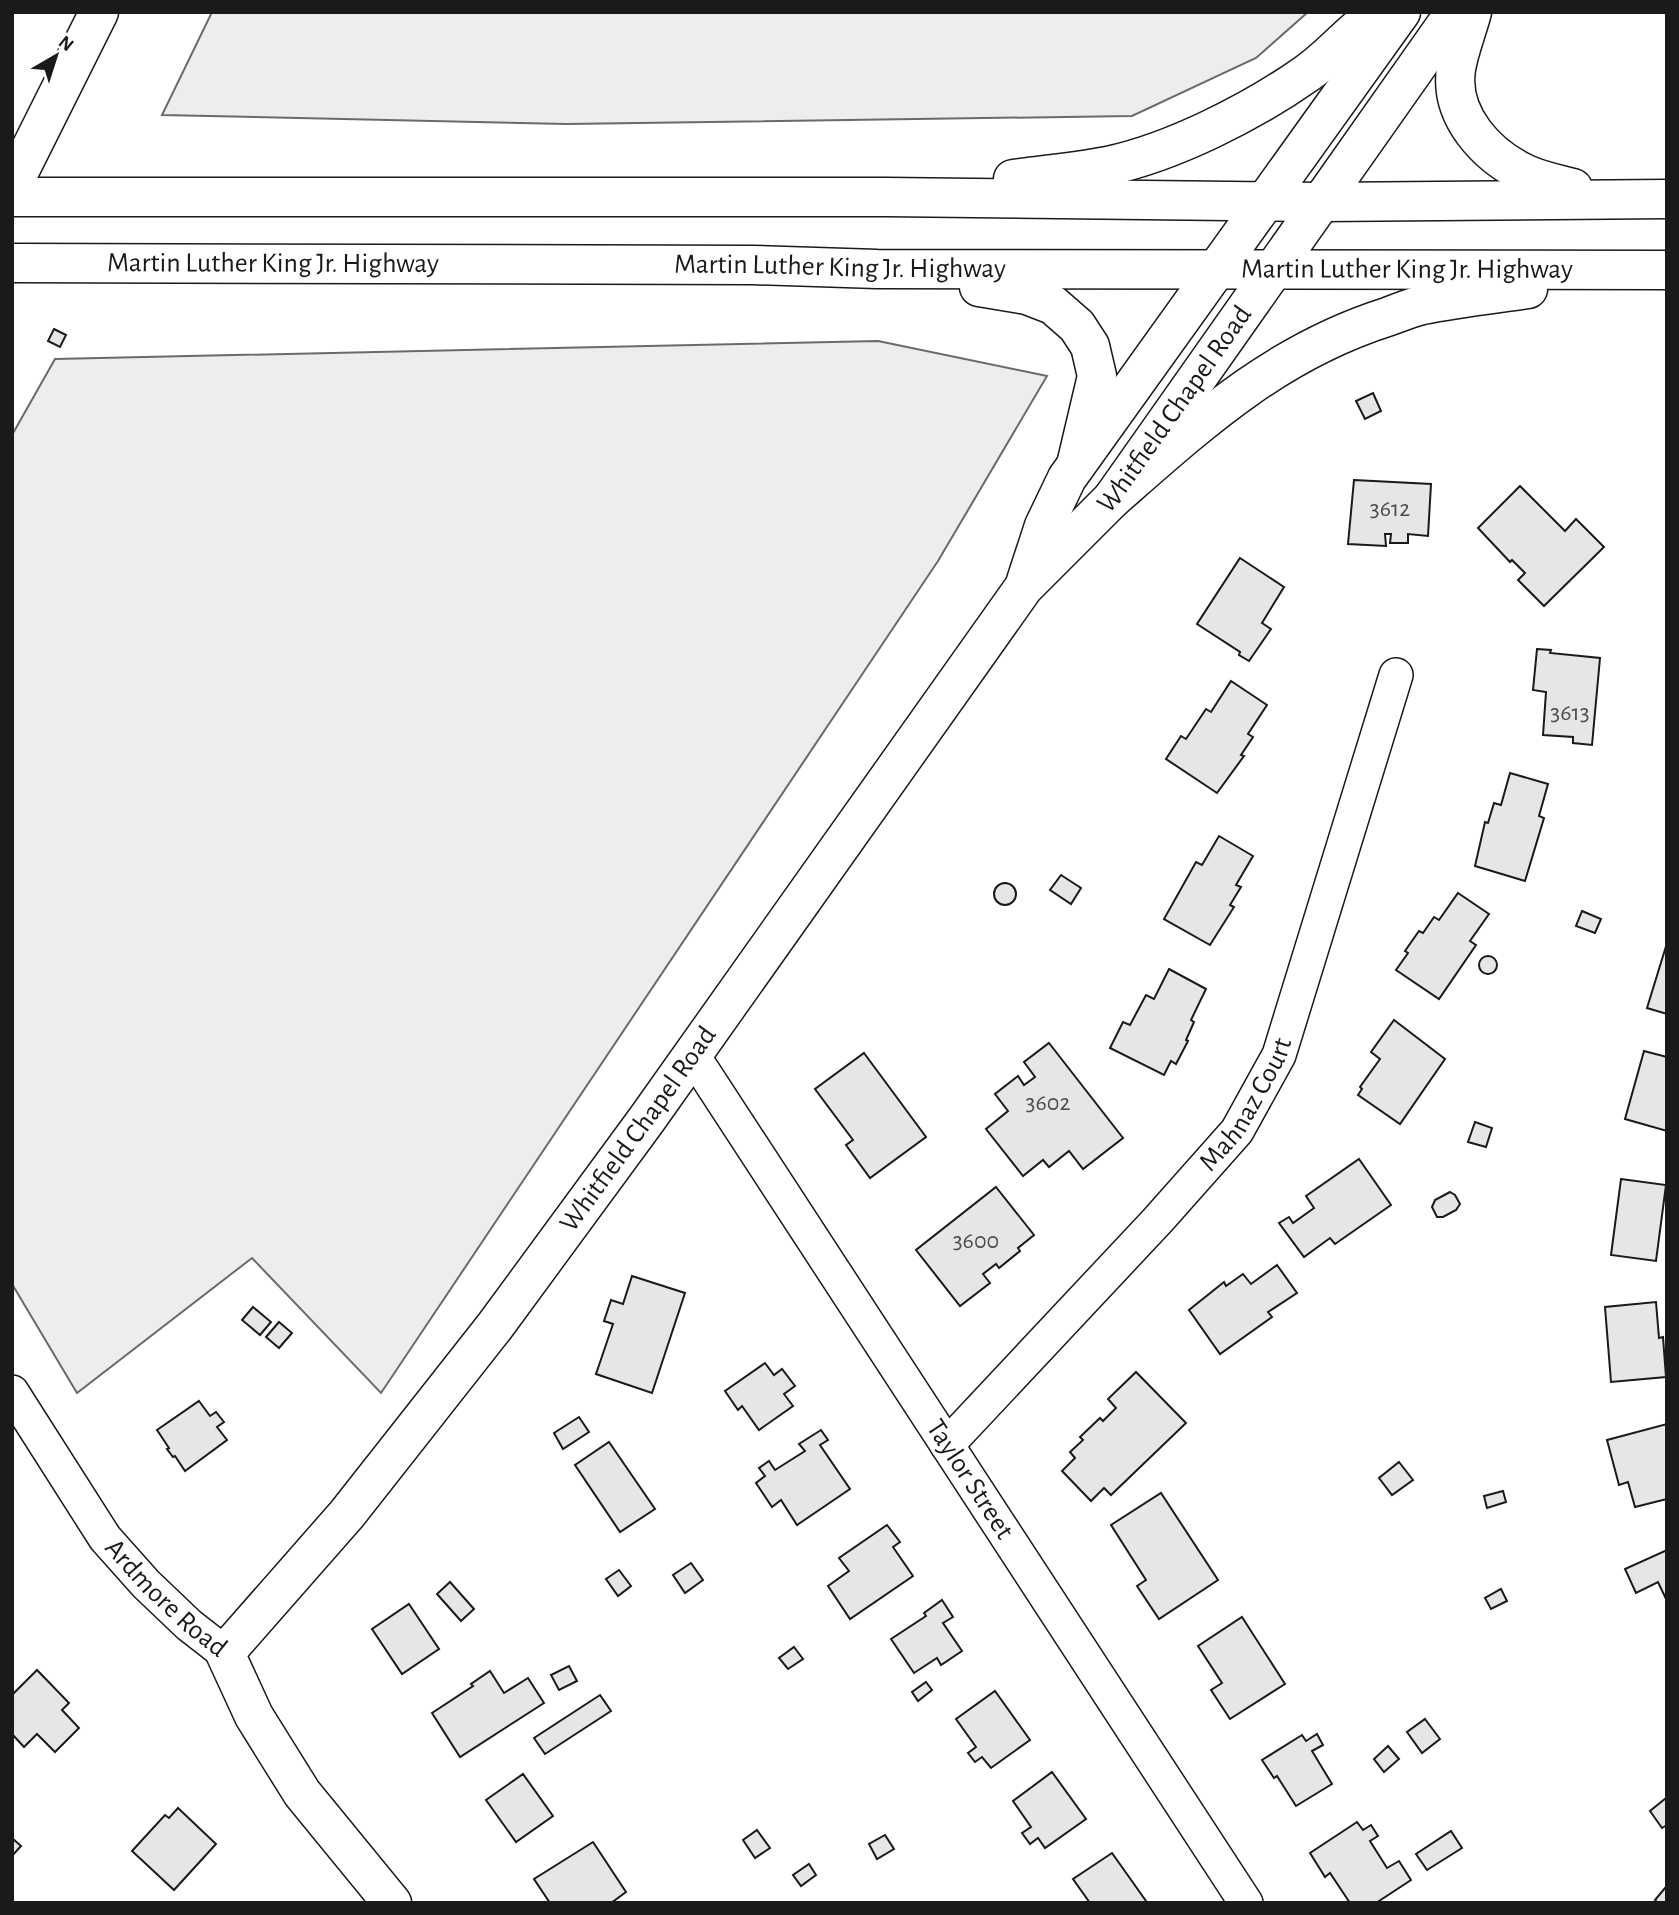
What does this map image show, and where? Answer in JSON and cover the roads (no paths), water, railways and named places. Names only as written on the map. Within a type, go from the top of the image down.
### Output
[{"type":"main road","points":[[12,186],[99,12]]},
{"type":"main road","points":[[886,197],[1108,166],[1162,150],[1260,104],[1308,72],[1379,12]]},
{"type":"main road","name":"Whitfield Chapel Road","points":[[1024,587],[1044,526],[1067,478],[1401,12]]},
{"type":"main road","name":"Whitfield Chapel Road","points":[[225,1653],[347,1514],[495,1326],[1024,587],[1112,499],[1455,12]]},
{"type":"main road","points":[[1472,12],[1456,70],[1457,101],[1473,133],[1493,154],[1527,175],[1609,198]]},
{"type":"main road","points":[[12,197],[886,197],[1323,202],[1667,199]]},
{"type":"main road","name":"Martin Luther King Jr. Highway","points":[[12,263],[752,265],[877,269],[1660,270]]},
{"type":"main road","points":[[877,269],[1027,295],[1053,305],[1077,326],[1090,346],[1097,376],[1076,465]]},
{"type":"main road","points":[[1112,499],[1252,382],[1312,347],[1357,326],[1421,306],[1660,270]]},
{"type":"main road","name":"Ardmore Road","points":[[225,1653],[254,1716],[302,1793],[392,1903]]},
{"type":"street","name":"Mahnaz Court","points":[[947,1445],[1158,1220],[1237,1131],[1279,1055],[1396,675]]},
{"type":"street","name":"Taylor Street","points":[[692,1054],[1246,1903]]},
{"type":"street","name":"Ardmore Road","points":[[12,1392],[104,1538],[146,1584],[189,1625],[225,1653]]}]
